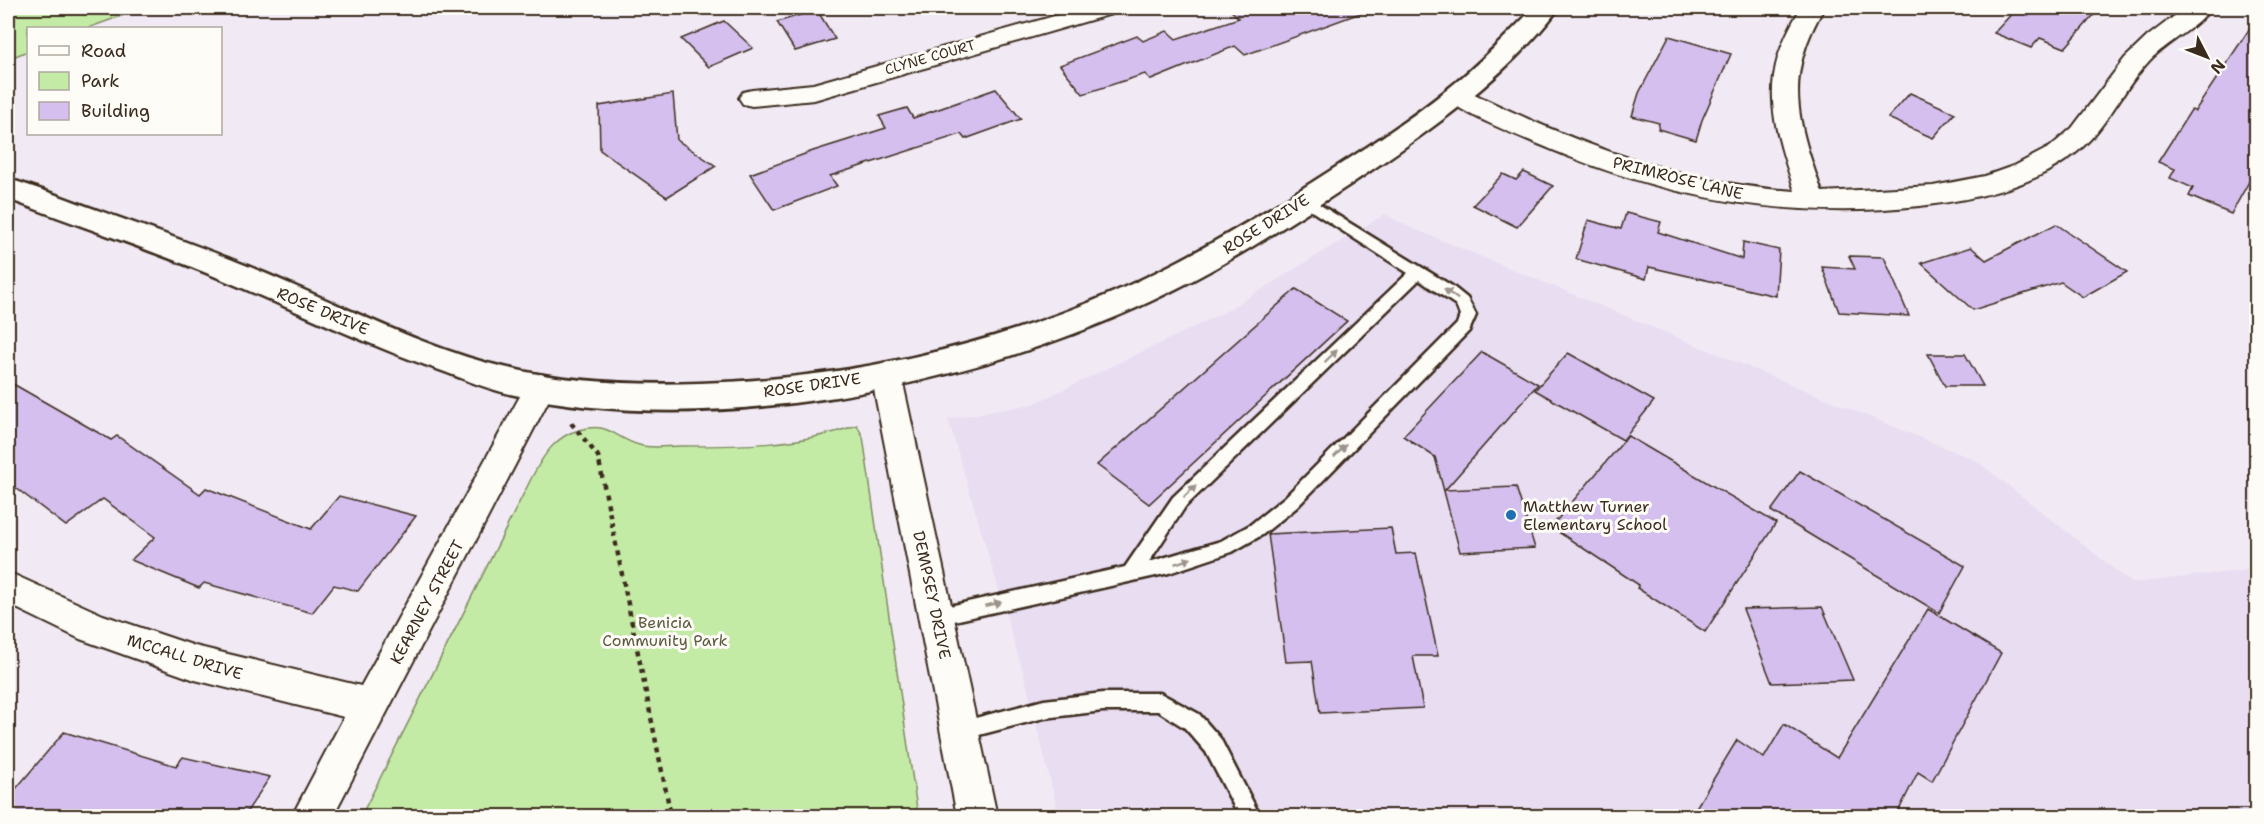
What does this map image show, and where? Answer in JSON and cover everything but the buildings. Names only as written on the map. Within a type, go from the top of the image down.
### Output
[{"type":"main road","name":"ROSE DRIVE","points":[[8,189],[222,267],[414,350],[511,382],[622,396],[715,398],[805,388],[886,374],[1022,339],[1100,311],[1173,278],[1236,243],[1304,200],[1457,96],[1547,8]]},
{"type":"street","name":"CLYNE COURT","points":[[752,98],[814,92],[1107,8]]},
{"type":"street","points":[[1812,8],[1788,57],[1783,93],[1791,135],[1812,202]]},
{"type":"street","name":"PRIMROSE LANE","points":[[1457,96],[1604,160],[1728,194],[1812,202],[1875,202],[1964,192],[2025,173],[2061,152],[2103,111],[2135,62],[2199,8]]},
{"type":"street","name":"DEMPSEY DRIVE","points":[[886,374],[977,816]]},
{"type":"street","name":"KEARNEY STREET","points":[[312,816],[541,386]]},
{"type":"street","name":"MCCALL DRIVE","points":[[8,587],[93,628],[195,663],[370,706]]},
{"type":"lane","points":[[936,617],[1169,565],[1226,547],[1256,530],[1291,502],[1463,327],[1468,315],[1462,302],[1304,200]]},
{"type":"lane","points":[[1132,573],[1179,502],[1418,272]]},
{"type":"lane","points":[[960,731],[1044,709],[1103,702],[1160,702],[1192,721],[1213,745],[1250,816]]},
{"type":"path","points":[[578,432],[598,456],[671,816]]},
{"type":"shaded area","name":"Matthew Turner Elementary School","points":[[1385,214],[1407,226],[1977,461],[2132,583],[2256,569],[2256,816],[1059,816],[1026,682],[948,419],[1033,404],[1221,314]]},
{"type":"green space","points":[[8,8],[143,8],[91,27],[27,27],[27,51],[8,59]]},
{"type":"green space","name":"Benicia Community Park","points":[[857,425],[863,437],[918,816],[361,816],[532,477],[545,454],[556,442],[579,430],[598,428],[648,447],[747,445],[814,437]]},
{"type":"place","name":"Matthew Turner Elementary School","points":[[1511,515]]}]
